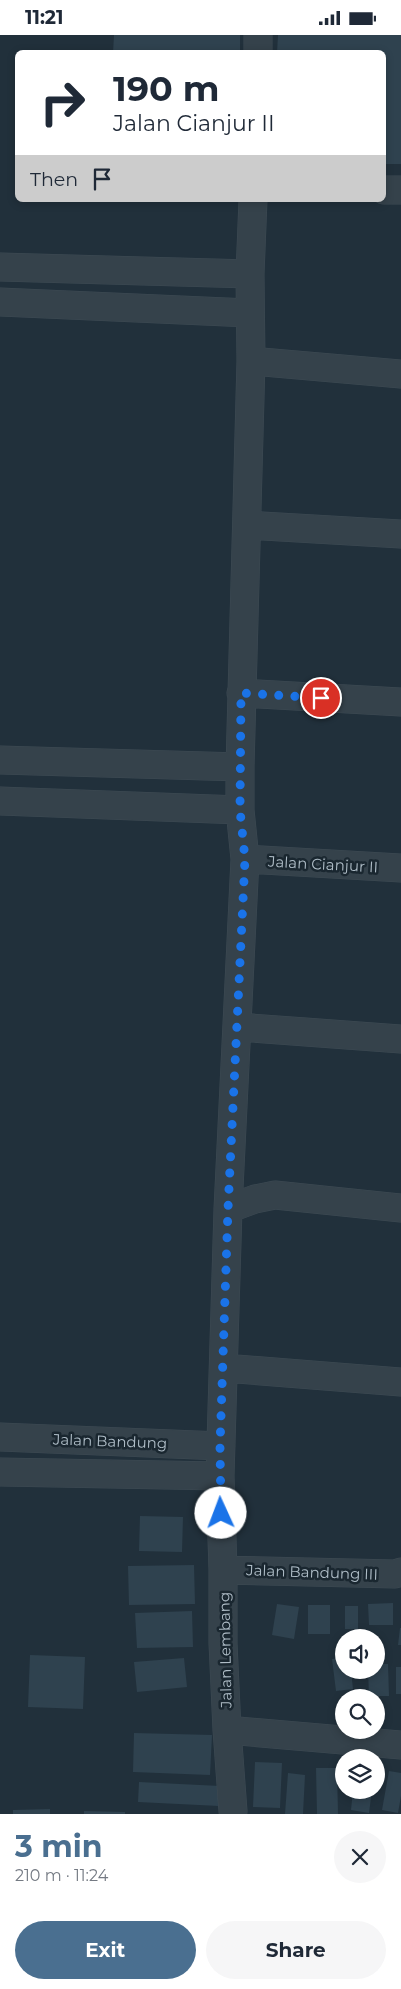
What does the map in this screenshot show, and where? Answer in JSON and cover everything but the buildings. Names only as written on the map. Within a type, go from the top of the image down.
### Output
[{"type":"street","points":[[258,35],[258,50]]},
{"type":"street","points":[[386,190],[401,190]]},
{"type":"street","name":"Jalan Lembang","points":[[233,1811],[223,1643],[220,1446],[228,1209],[245,859],[240,810],[240,767],[251,361],[249,313],[253,202]]},
{"type":"street","points":[[0,267],[250,274]]},
{"type":"street","points":[[0,302],[249,313]]},
{"type":"street","points":[[251,361],[401,375]]},
{"type":"street","points":[[247,525],[401,534]]},
{"type":"street","points":[[241,693],[401,702]]},
{"type":"street","points":[[0,760],[240,767]]},
{"type":"street","points":[[0,801],[240,810]]},
{"type":"street","name":"Jalan Cianjur II","points":[[245,859],[401,868]]},
{"type":"street","points":[[238,1027],[401,1039]]},
{"type":"street","points":[[228,1209],[254,1199],[275,1195],[401,1208]]},
{"type":"street","points":[[224,1368],[401,1382]]},
{"type":"street","name":"Jalan Bandung","points":[[0,1437],[220,1446]]},
{"type":"street","points":[[0,1472],[220,1476]]},
{"type":"street","name":"Jalan Bandung III","points":[[223,1570],[396,1574],[401,1572]]},
{"type":"street","name":"Jalan Lembang","points":[[227,1730],[401,1745]]},
{"type":"route","points":[[221,1513],[220,1446],[228,1209],[245,859],[240,810],[241,693],[321,698]]}]
